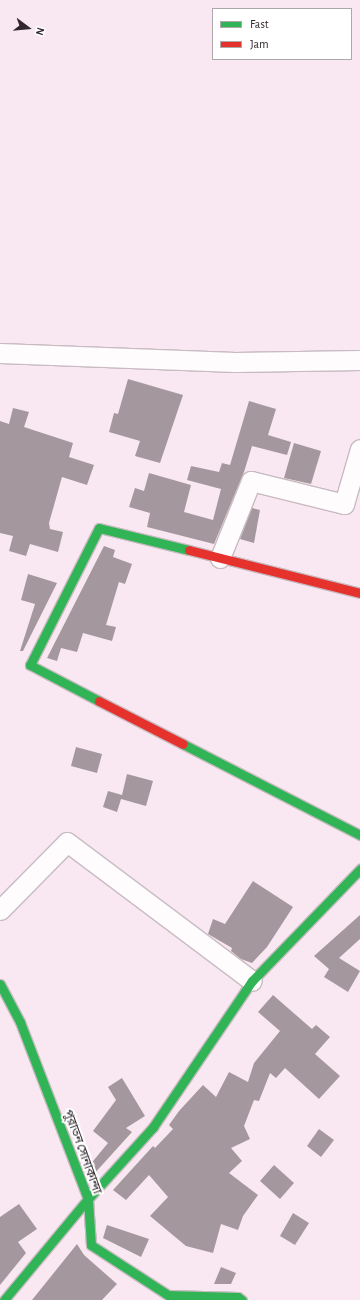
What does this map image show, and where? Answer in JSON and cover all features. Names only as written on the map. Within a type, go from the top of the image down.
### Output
[{"type":"street","points":[[0,353],[235,362],[360,360]]},
{"type":"street","points":[[220,558],[251,481],[344,504],[360,449]]},
{"type":"street","points":[[360,593],[98,528],[30,665],[360,835]]},
{"type":"street","points":[[0,910],[67,842],[252,981]]},
{"type":"street","points":[[4,1300],[88,1199],[153,1127],[252,981],[360,869]]},
{"type":"street","name":"পুরাতন সোনাকান্দা","points":[[0,984],[20,1022],[88,1199],[91,1245],[168,1295],[238,1297],[242,1300]]},
{"type":"building","points":[[128,379],[183,395],[160,463],[135,456],[140,441],[109,432],[114,413],[118,414]]},
{"type":"building","points":[[249,401],[276,409],[268,435],[291,442],[287,455],[252,446],[244,472],[214,544],[147,527],[150,513],[129,507],[135,488],[144,491],[149,473],[191,485],[184,512],[213,520],[221,489],[187,480],[191,466],[219,472],[222,463],[230,465]]},
{"type":"building","points":[[13,408],[29,412],[24,427],[73,443],[69,457],[94,465],[87,485],[62,477],[49,523],[50,529],[63,532],[58,552],[30,544],[26,556],[9,551],[13,536],[0,533],[0,421],[9,424]]},
{"type":"building","points":[[294,443],[321,451],[311,484],[284,478]]},
{"type":"building","points":[[252,508],[260,510],[254,543],[240,539]]},
{"type":"building","points":[[104,546],[115,550],[113,557],[132,564],[125,584],[119,582],[106,625],[116,627],[112,641],[83,633],[77,652],[61,648],[57,661],[47,658]]},
{"type":"building","points":[[28,574],[57,583],[23,651],[20,651],[35,604],[21,600]]},
{"type":"building","points":[[76,747],[102,754],[97,773],[71,766]]},
{"type":"building","points":[[127,774],[153,781],[146,806],[121,799],[117,812],[103,807],[108,791],[122,795]]},
{"type":"building","points":[[253,881],[293,907],[267,947],[252,963],[241,959],[231,951],[232,948],[208,934],[213,919],[225,924]]},
{"type":"building","points":[[360,915],[360,939],[339,958],[360,971],[348,992],[324,977],[329,969],[314,956]]},
{"type":"building","points":[[273,995],[312,1029],[316,1025],[330,1037],[315,1054],[340,1076],[319,1099],[285,1068],[276,1078],[270,1073],[259,1101],[254,1100],[244,1126],[250,1139],[231,1148],[242,1161],[229,1173],[258,1195],[243,1216],[238,1230],[221,1224],[213,1253],[186,1246],[150,1216],[168,1197],[149,1175],[126,1200],[113,1190],[153,1146],[155,1148],[173,1129],[169,1125],[179,1111],[203,1085],[216,1097],[229,1072],[248,1082],[254,1063],[280,1031],[258,1012]]},
{"type":"building","points":[[122,1078],[145,1116],[126,1128],[132,1132],[94,1174],[89,1166],[108,1143],[93,1131],[116,1100],[108,1087]]},
{"type":"building","points":[[319,1129],[334,1140],[321,1157],[307,1146]]},
{"type":"building","points":[[274,1165],[294,1183],[280,1199],[260,1181]]},
{"type":"building","points":[[19,1204],[37,1229],[18,1242],[26,1253],[0,1285],[0,1217]]},
{"type":"building","points":[[293,1213],[309,1223],[295,1245],[280,1236]]},
{"type":"building","points":[[107,1225],[149,1239],[141,1257],[103,1238]]},
{"type":"building","points":[[77,1244],[84,1255],[117,1284],[102,1300],[32,1300]]},
{"type":"building","points":[[221,1267],[236,1273],[231,1284],[214,1284]]},
{"type":"traffic: fast","points":[[99,701],[30,665],[99,528],[189,550]]},
{"type":"traffic: fast","points":[[183,744],[360,835]]},
{"type":"traffic: fast","points":[[4,1300],[88,1199],[153,1127],[252,981],[360,869]]},
{"type":"traffic: fast","points":[[0,984],[20,1022],[88,1199],[91,1245],[168,1295],[238,1297],[242,1300]]},
{"type":"traffic: jam","points":[[189,550],[360,593]]},
{"type":"traffic: jam","points":[[99,701],[183,744]]}]
